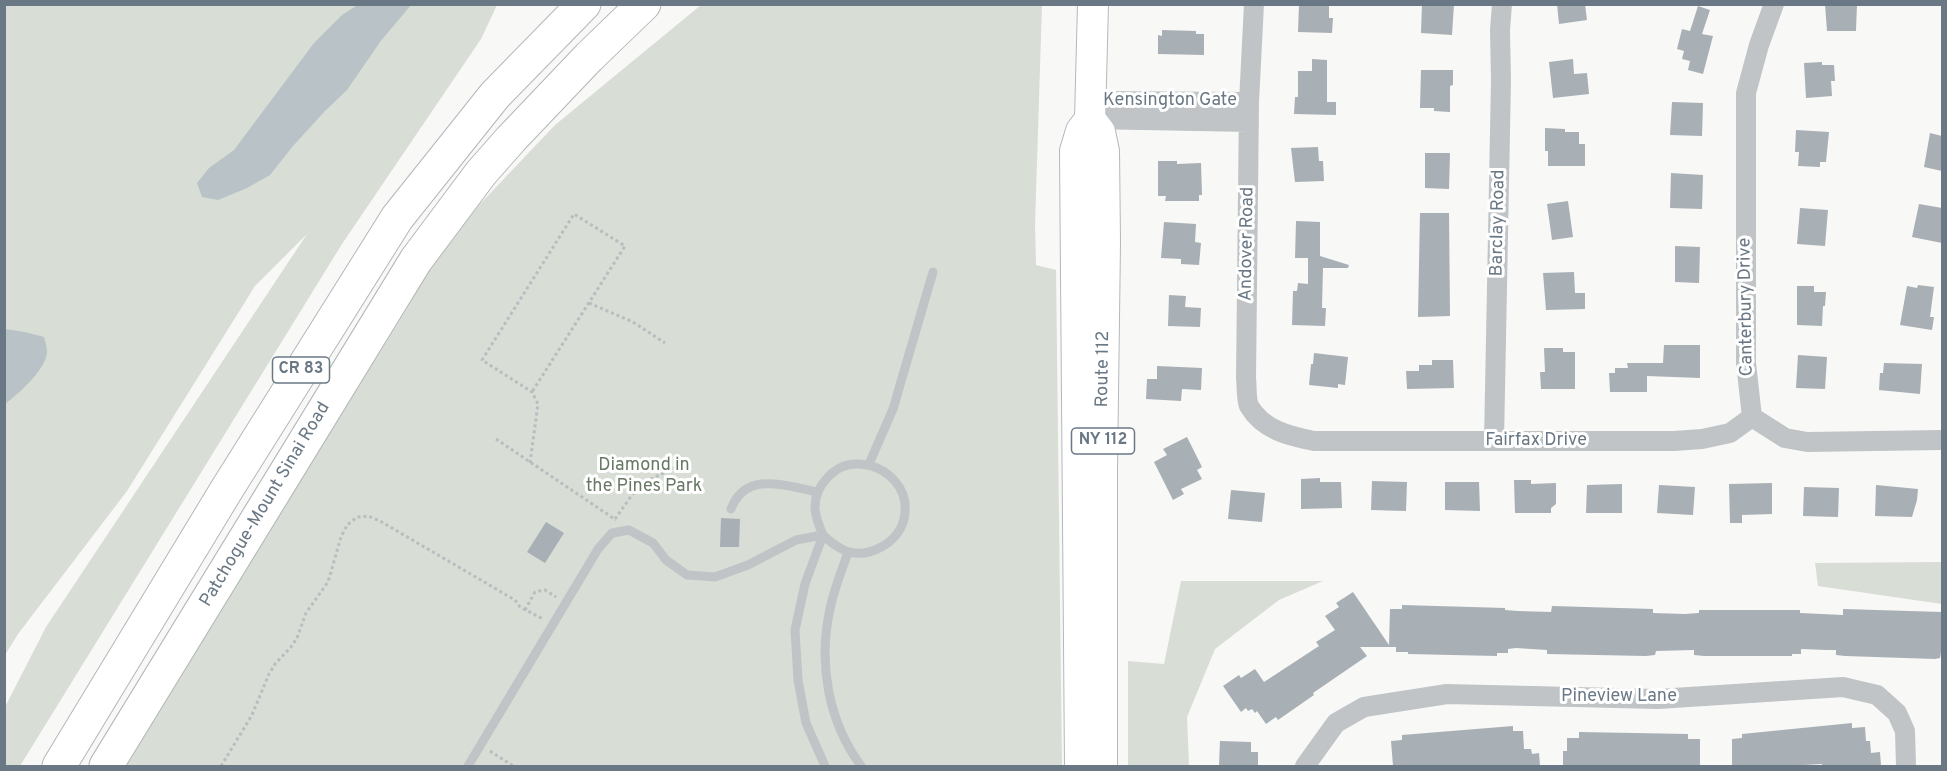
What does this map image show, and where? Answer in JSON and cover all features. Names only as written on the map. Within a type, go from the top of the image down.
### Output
[{"type":"highway","name":"CR 83","points":[[59,766],[227,489],[397,218],[495,95],[584,4]]},
{"type":"highway","name":"Patchogue-Mount Sinai Road","points":[[105,766],[416,260],[511,139],[575,71],[644,4]]},
{"type":"highway","points":[[544,44],[575,71]]},
{"type":"main road","name":"Route 112","points":[[1080,766],[1075,151],[1090,110],[1093,4]]},
{"type":"main road","name":"Route 112","points":[[1090,110],[1100,132],[1104,151],[1102,766]]},
{"type":"street","name":"Andover Road","points":[[1254,4],[1249,102],[1246,378],[1248,405],[1264,424],[1284,435],[1314,441]]},
{"type":"street","name":"Barclay Road","points":[[1494,441],[1502,4]]},
{"type":"street","name":"Canterbury Drive","points":[[1752,417],[1746,363],[1746,93],[1759,45],[1774,4]]},
{"type":"street","name":"Kensington Gate","points":[[1090,110],[1249,102]]},
{"type":"street","name":"Kensington Gate","points":[[1090,110],[1249,122]]},
{"type":"street","name":"Fairfax Drive","points":[[1314,441],[1702,439],[1730,433],[1752,417]]},
{"type":"street","points":[[1752,417],[1785,438],[1807,442],[1942,440]]},
{"type":"street","name":"Pineview Lane","points":[[1305,766],[1336,723],[1364,707],[1447,694],[1658,699],[1843,687],[1876,695],[1896,713],[1905,731],[1906,766]]},
{"type":"lane","points":[[869,464],[892,409],[933,272]]},
{"type":"lane","points":[[853,464],[869,464],[882,469],[894,478],[905,504],[904,519],[898,532],[889,543],[876,550],[862,553],[848,552],[834,545],[823,535],[817,521],[815,506],[818,492],[826,478],[838,469],[853,464]]},
{"type":"lane","points":[[730,509],[735,498],[748,486],[766,483],[818,492]]},
{"type":"lane","points":[[468,766],[565,602],[598,549],[612,533],[629,530],[653,543],[666,560],[687,574],[715,577],[748,564],[796,540],[823,535]]},
{"type":"lane","points":[[823,535],[805,584],[795,630],[798,680],[806,723],[825,766]]},
{"type":"lane","points":[[848,552],[830,609],[824,661],[830,705],[848,749],[861,766]]},
{"type":"path","points":[[530,463],[538,404],[532,392],[482,360],[574,214],[625,246],[532,392]]},
{"type":"path","points":[[589,303],[633,322],[665,343]]},
{"type":"path","points":[[495,439],[615,519],[622,531]]},
{"type":"path","points":[[615,519],[637,488],[651,478],[686,462]]},
{"type":"path","points":[[221,766],[252,715],[269,674],[297,638],[306,613],[327,582],[344,531],[347,525],[357,517],[368,516],[380,521],[515,600],[525,610],[552,624]]},
{"type":"path","points":[[525,610],[534,592],[545,590],[565,602]]},
{"type":"path","points":[[480,746],[513,766]]},
{"type":"green space","points":[[4,5],[497,5],[481,39],[342,244],[20,766],[5,766],[5,707],[46,627],[307,234],[255,286],[127,491],[18,634],[5,655]]},
{"type":"green space","name":"Diamond in the Pines Park","points":[[701,5],[1042,5],[1035,225],[1036,265],[1056,270],[1062,766],[124,766],[408,307],[442,244],[555,125]]},
{"type":"green space","points":[[1942,562],[1942,604],[1818,586],[1815,563]]},
{"type":"green space","points":[[1181,581],[1323,581],[1279,600],[1215,649],[1187,717],[1189,766],[1128,766],[1128,661],[1164,664]]},
{"type":"shaded area","points":[[359,4],[411,5],[380,42],[347,90],[293,146],[270,175],[218,200],[202,197],[197,183],[209,168],[234,150],[314,43],[342,15]]},
{"type":"shaded area","points":[[5,329],[44,337],[47,352],[37,374],[5,404]]},
{"type":"building","points":[[1299,4],[1329,4],[1329,18],[1333,18],[1332,33],[1298,32]]},
{"type":"building","points":[[1422,4],[1454,4],[1452,35],[1421,33]]},
{"type":"building","points":[[1557,4],[1585,4],[1587,20],[1559,24]]},
{"type":"building","points":[[1825,4],[1857,4],[1856,31],[1827,31]]},
{"type":"building","points":[[1698,6],[1710,10],[1702,34],[1713,36],[1703,74],[1688,70],[1690,61],[1682,59],[1684,51],[1677,49],[1682,29],[1690,31]]},
{"type":"building","points":[[1162,30],[1196,31],[1196,34],[1204,34],[1204,55],[1158,54],[1158,35],[1162,36]]},
{"type":"building","points":[[1312,59],[1327,60],[1327,102],[1336,102],[1336,115],[1294,114],[1295,97],[1298,97],[1298,71],[1312,71]]},
{"type":"building","points":[[1573,59],[1574,74],[1587,73],[1589,94],[1553,98],[1549,62]]},
{"type":"building","points":[[1822,62],[1822,65],[1834,65],[1835,81],[1831,81],[1832,96],[1806,98],[1804,63]]},
{"type":"building","points":[[1421,70],[1453,70],[1453,85],[1450,86],[1450,112],[1434,111],[1434,108],[1420,108]]},
{"type":"building","points":[[1672,102],[1703,103],[1702,136],[1670,135]]},
{"type":"building","points":[[1545,128],[1579,132],[1579,144],[1585,144],[1585,166],[1548,166],[1548,151],[1545,151]]},
{"type":"building","points":[[1796,130],[1829,132],[1826,162],[1820,162],[1820,167],[1798,166],[1799,152],[1795,152]]},
{"type":"building","points":[[1930,133],[1942,136],[1942,171],[1924,167]]},
{"type":"building","points":[[1318,147],[1319,161],[1323,161],[1324,181],[1295,182],[1291,148]]},
{"type":"building","points":[[1425,153],[1450,153],[1449,189],[1425,188]]},
{"type":"building","points":[[1158,161],[1177,161],[1177,164],[1201,163],[1202,195],[1199,195],[1199,201],[1165,201],[1166,196],[1158,196]]},
{"type":"building","points":[[1671,173],[1703,175],[1702,209],[1670,208]]},
{"type":"building","points":[[1568,201],[1573,237],[1552,240],[1547,204]]},
{"type":"building","points":[[1919,204],[1942,208],[1942,243],[1912,237]]},
{"type":"building","points":[[1800,208],[1828,210],[1825,246],[1797,244]]},
{"type":"building","points":[[1420,213],[1449,213],[1450,316],[1418,317]]},
{"type":"building","points":[[1296,221],[1320,222],[1320,256],[1349,265],[1348,268],[1323,268],[1322,308],[1326,308],[1325,326],[1292,325],[1293,291],[1297,291],[1298,283],[1308,284],[1308,258],[1295,258]]},
{"type":"building","points":[[1164,222],[1196,224],[1195,242],[1201,243],[1199,265],[1181,264],[1181,259],[1161,258]]},
{"type":"building","points":[[1675,246],[1700,247],[1699,283],[1675,282]]},
{"type":"building","points":[[1574,272],[1575,293],[1585,293],[1585,309],[1546,310],[1543,273]]},
{"type":"building","points":[[1918,285],[1934,287],[1930,317],[1934,317],[1932,330],[1900,325],[1907,286],[1917,288]]},
{"type":"building","points":[[1797,286],[1814,286],[1814,292],[1826,292],[1822,326],[1797,325]]},
{"type":"building","points":[[1169,295],[1186,296],[1185,307],[1201,308],[1200,327],[1168,326]]},
{"type":"building","points":[[1664,345],[1700,345],[1700,378],[1647,376],[1647,392],[1610,392],[1609,373],[1615,373],[1615,368],[1628,368],[1627,363],[1663,363]]},
{"type":"building","points":[[1544,348],[1563,348],[1563,352],[1575,352],[1575,389],[1541,389],[1540,372],[1545,372]]},
{"type":"building","points":[[1314,353],[1348,357],[1345,385],[1338,384],[1338,388],[1309,385]]},
{"type":"building","points":[[1798,355],[1827,357],[1825,389],[1796,388]]},
{"type":"building","points":[[1432,360],[1453,360],[1454,388],[1407,389],[1406,371],[1419,371],[1419,365],[1432,365]]},
{"type":"building","points":[[1884,363],[1922,364],[1920,394],[1879,390],[1880,373],[1883,373]]},
{"type":"building","points":[[1157,366],[1202,368],[1201,390],[1182,389],[1181,401],[1146,399],[1147,379],[1157,379]]},
{"type":"building","points":[[1187,437],[1202,467],[1197,470],[1202,479],[1181,489],[1184,494],[1173,500],[1154,462],[1167,455],[1163,449]]},
{"type":"building","points":[[1320,478],[1320,482],[1341,482],[1342,508],[1301,509],[1301,479]]},
{"type":"building","points":[[1514,480],[1531,480],[1531,484],[1556,483],[1556,504],[1551,508],[1551,513],[1515,513]]},
{"type":"building","points":[[1372,481],[1407,482],[1406,511],[1371,510]]},
{"type":"building","points":[[1445,482],[1479,482],[1480,511],[1445,510]]},
{"type":"building","points":[[1772,483],[1772,514],[1742,515],[1742,523],[1730,523],[1729,484]]},
{"type":"building","points":[[1622,484],[1622,513],[1586,513],[1587,485]]},
{"type":"building","points":[[1659,485],[1695,487],[1693,515],[1657,513]]},
{"type":"building","points":[[1876,485],[1918,489],[1912,517],[1875,516]]},
{"type":"building","points":[[1804,487],[1839,488],[1838,517],[1803,516]]},
{"type":"building","points":[[1231,490],[1265,493],[1262,522],[1228,519]]},
{"type":"building","points":[[721,518],[740,519],[739,547],[720,547]]},
{"type":"building","points":[[546,522],[564,533],[545,563],[527,552]]},
{"type":"building","points":[[1353,592],[1389,645],[1390,609],[1402,609],[1402,605],[1505,608],[1505,610],[1551,612],[1552,606],[1653,609],[1653,613],[1685,614],[1699,613],[1699,610],[1800,610],[1800,613],[1843,615],[1843,609],[1942,612],[1942,652],[1940,658],[1935,659],[1845,656],[1836,655],[1836,650],[1801,649],[1801,654],[1792,654],[1792,656],[1704,656],[1694,655],[1694,650],[1656,651],[1655,655],[1646,656],[1547,654],[1547,650],[1516,648],[1508,649],[1508,653],[1497,653],[1497,656],[1408,654],[1408,652],[1396,652],[1396,647],[1360,647],[1367,656],[1278,720],[1276,717],[1266,724],[1257,711],[1255,713],[1252,709],[1248,711],[1246,708],[1241,712],[1223,686],[1239,675],[1241,678],[1255,669],[1264,682],[1319,646],[1316,642],[1335,630],[1325,616],[1339,607],[1336,603]]},
{"type":"building","points":[[1852,723],[1852,728],[1865,727],[1866,741],[1870,741],[1871,753],[1880,752],[1881,766],[1822,766],[1822,764],[1732,766],[1732,739],[1742,738],[1742,734]]},
{"type":"building","points":[[1513,726],[1513,731],[1523,731],[1524,749],[1531,749],[1532,754],[1539,753],[1540,766],[1393,766],[1391,741],[1402,740],[1402,735]]},
{"type":"building","points":[[1579,732],[1688,734],[1688,739],[1700,739],[1700,766],[1563,766],[1563,751],[1567,751],[1567,738],[1579,738]]},
{"type":"building","points":[[1220,741],[1251,742],[1251,752],[1258,752],[1258,766],[1219,766]]}]
